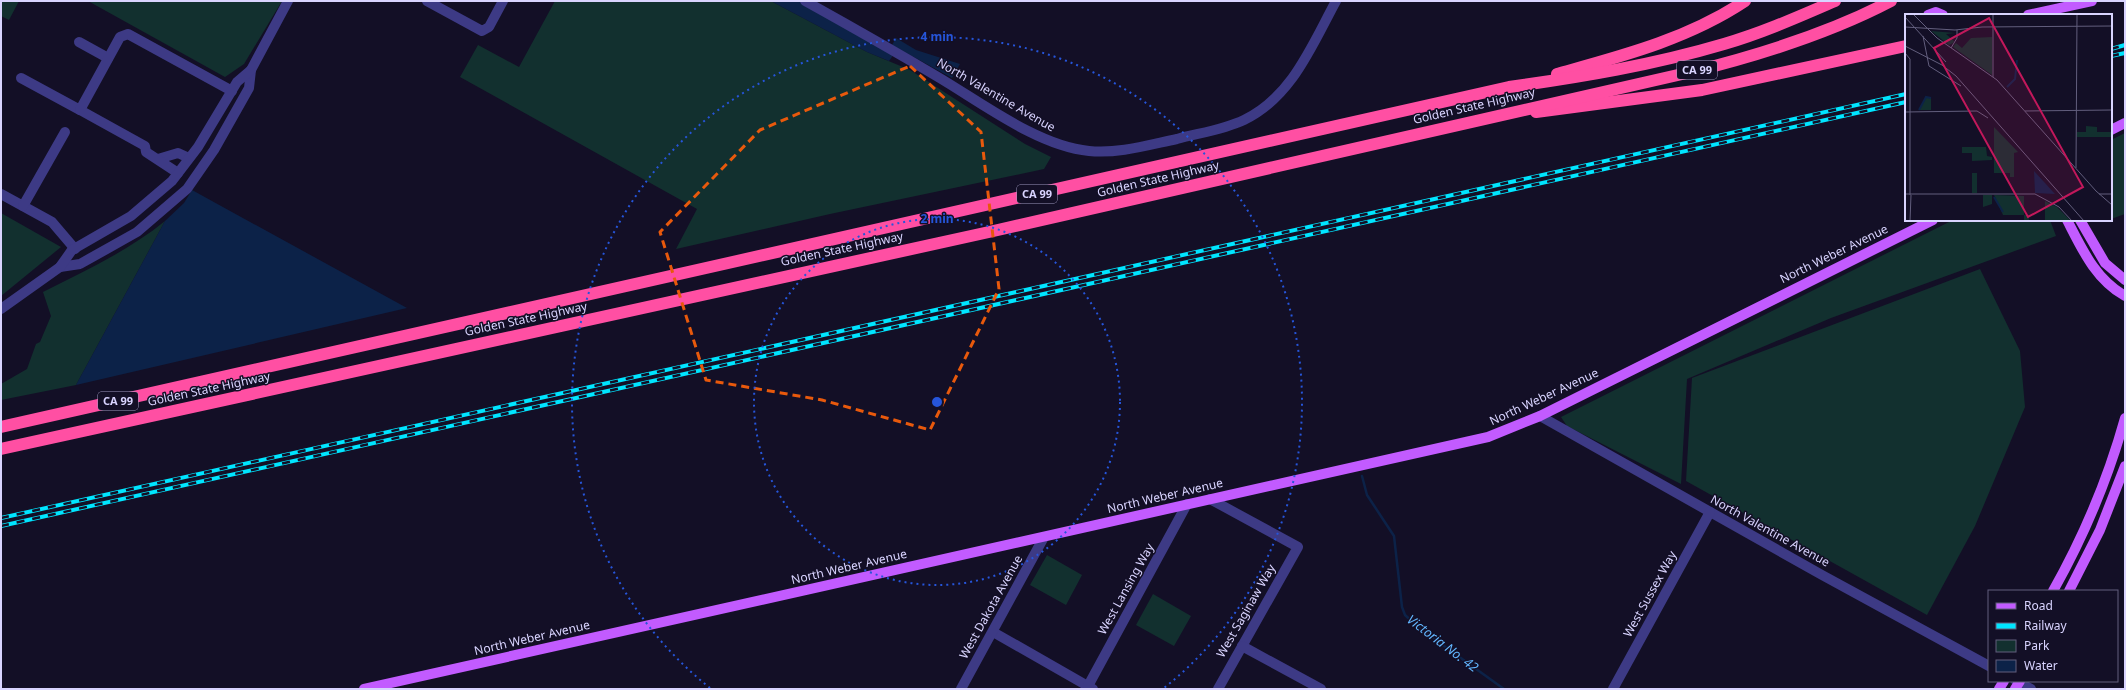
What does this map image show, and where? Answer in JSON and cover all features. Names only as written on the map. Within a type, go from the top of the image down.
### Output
[{"type":"highway","points":[[1509,87],[1658,44],[1706,23],[1745,1]]},
{"type":"highway","name":"Golden State Highway","points":[[1,427],[1509,87],[1605,73],[1724,44],[1775,26],[1835,1]]},
{"type":"highway","name":"Golden State Highway","points":[[1,449],[1004,228],[1495,115],[1738,61],[1829,30],[1891,1]]},
{"type":"highway","points":[[1495,115],[1548,112],[1702,90],[1905,46]]},
{"type":"main road","points":[[2033,14],[2092,1]]},
{"type":"main road","points":[[1931,14],[1936,12],[1941,14]]},
{"type":"main road","points":[[2112,130],[2125,123]]},
{"type":"main road","name":"North Weber Avenue","points":[[364,689],[1469,442],[1505,431],[1540,416],[1931,221]]},
{"type":"main road","points":[[2069,221],[2092,266],[2106,283],[2125,296]]},
{"type":"main road","points":[[2081,221],[2105,263],[2125,280]]},
{"type":"main road","points":[[2054,590],[2084,532],[2113,455],[2125,418]]},
{"type":"main road","points":[[2111,506],[2117,467],[2113,455]]},
{"type":"main road","points":[[2070,590],[2111,506],[2125,466]]},
{"type":"street","points":[[1,308],[60,267],[75,249],[131,216],[161,192],[190,158],[237,82],[251,70],[288,1]]},
{"type":"street","points":[[427,1],[482,30],[489,27],[503,1]]},
{"type":"street","name":"North Valentine Avenue","points":[[805,1],[883,44],[1046,140],[1066,147],[1106,152],[1166,141],[1222,128],[1244,120],[1269,104],[1294,78],[1336,1]]},
{"type":"street","points":[[80,110],[120,38],[128,34],[232,91]]},
{"type":"street","points":[[79,42],[108,58]]},
{"type":"street","points":[[60,267],[80,264],[137,232],[187,188],[214,150],[249,88],[251,70]]},
{"type":"street","points":[[21,78],[145,146],[146,152],[178,173]]},
{"type":"street","points":[[24,206],[65,132]]},
{"type":"street","points":[[158,160],[178,153],[190,158]]},
{"type":"street","points":[[1,194],[52,222],[75,249]]},
{"type":"street","name":"North Valentine Avenue","points":[[1540,416],[1988,665]]},
{"type":"street","name":"West Saginaw Way","points":[[1210,499],[1298,547],[1218,689]]},
{"type":"street","name":"West Lansing Way","points":[[1090,688],[1187,504]]},
{"type":"street","name":"West Sussex Way","points":[[1613,689],[1710,512]]},
{"type":"street","name":"West Dakota Avenue","points":[[961,689],[1044,537]]},
{"type":"street","points":[[993,632],[1090,688]]},
{"type":"street","points":[[1242,646],[1322,689]]},
{"type":"street","points":[[2018,683],[2031,689]]},
{"type":"highlighted area","points":[[910,66],[981,132],[999,289],[930,430],[822,400],[706,380],[660,232],[760,130]]},
{"type":"green space","points":[[1,1],[19,1],[9,20],[1,16]]},
{"type":"green space","points":[[88,1],[282,1],[244,64],[225,77]]},
{"type":"green space","points":[[555,1],[771,1],[867,52],[910,70],[1025,144],[1051,157],[1044,169],[830,214],[676,249],[697,209],[460,77],[478,45],[519,67]]},
{"type":"green space","points":[[2125,133],[2125,214],[2112,219],[2112,140]]},
{"type":"green space","points":[[1,213],[61,247],[1,296]]},
{"type":"green space","points":[[165,221],[76,385],[1,400],[1,384],[27,369],[36,344],[40,342],[51,316],[43,292],[121,251],[151,232]]},
{"type":"green space","points":[[1951,221],[2050,221],[2056,236],[1831,318],[1687,379],[1681,484],[1567,426],[1561,417]]},
{"type":"green space","points":[[1980,269],[2020,351],[2025,407],[1975,526],[1927,615],[1686,481],[1692,378]]},
{"type":"green space","points":[[1047,555],[1082,575],[1066,605],[1030,585]]},
{"type":"green space","points":[[1153,594],[1191,616],[1174,646],[1136,625]]},
{"type":"water","points":[[771,1],[798,1],[894,54],[889,61],[867,52]]},
{"type":"water","points":[[896,38],[916,50],[960,64],[952,78],[892,45]]},
{"type":"water","points":[[192,190],[407,308],[76,385],[165,221],[184,203]]},
{"type":"waterway","name":"Victoria No. 42","points":[[1362,476],[1367,495],[1394,536],[1402,607],[1405,615],[1419,628],[1504,689]]},
{"type":"railway","points":[[2112,49],[2125,45]]},
{"type":"railway","points":[[2112,56],[2125,53]]},
{"type":"railway","points":[[1,518],[1905,94]]},
{"type":"railway","points":[[1,526],[1905,102]]}]
